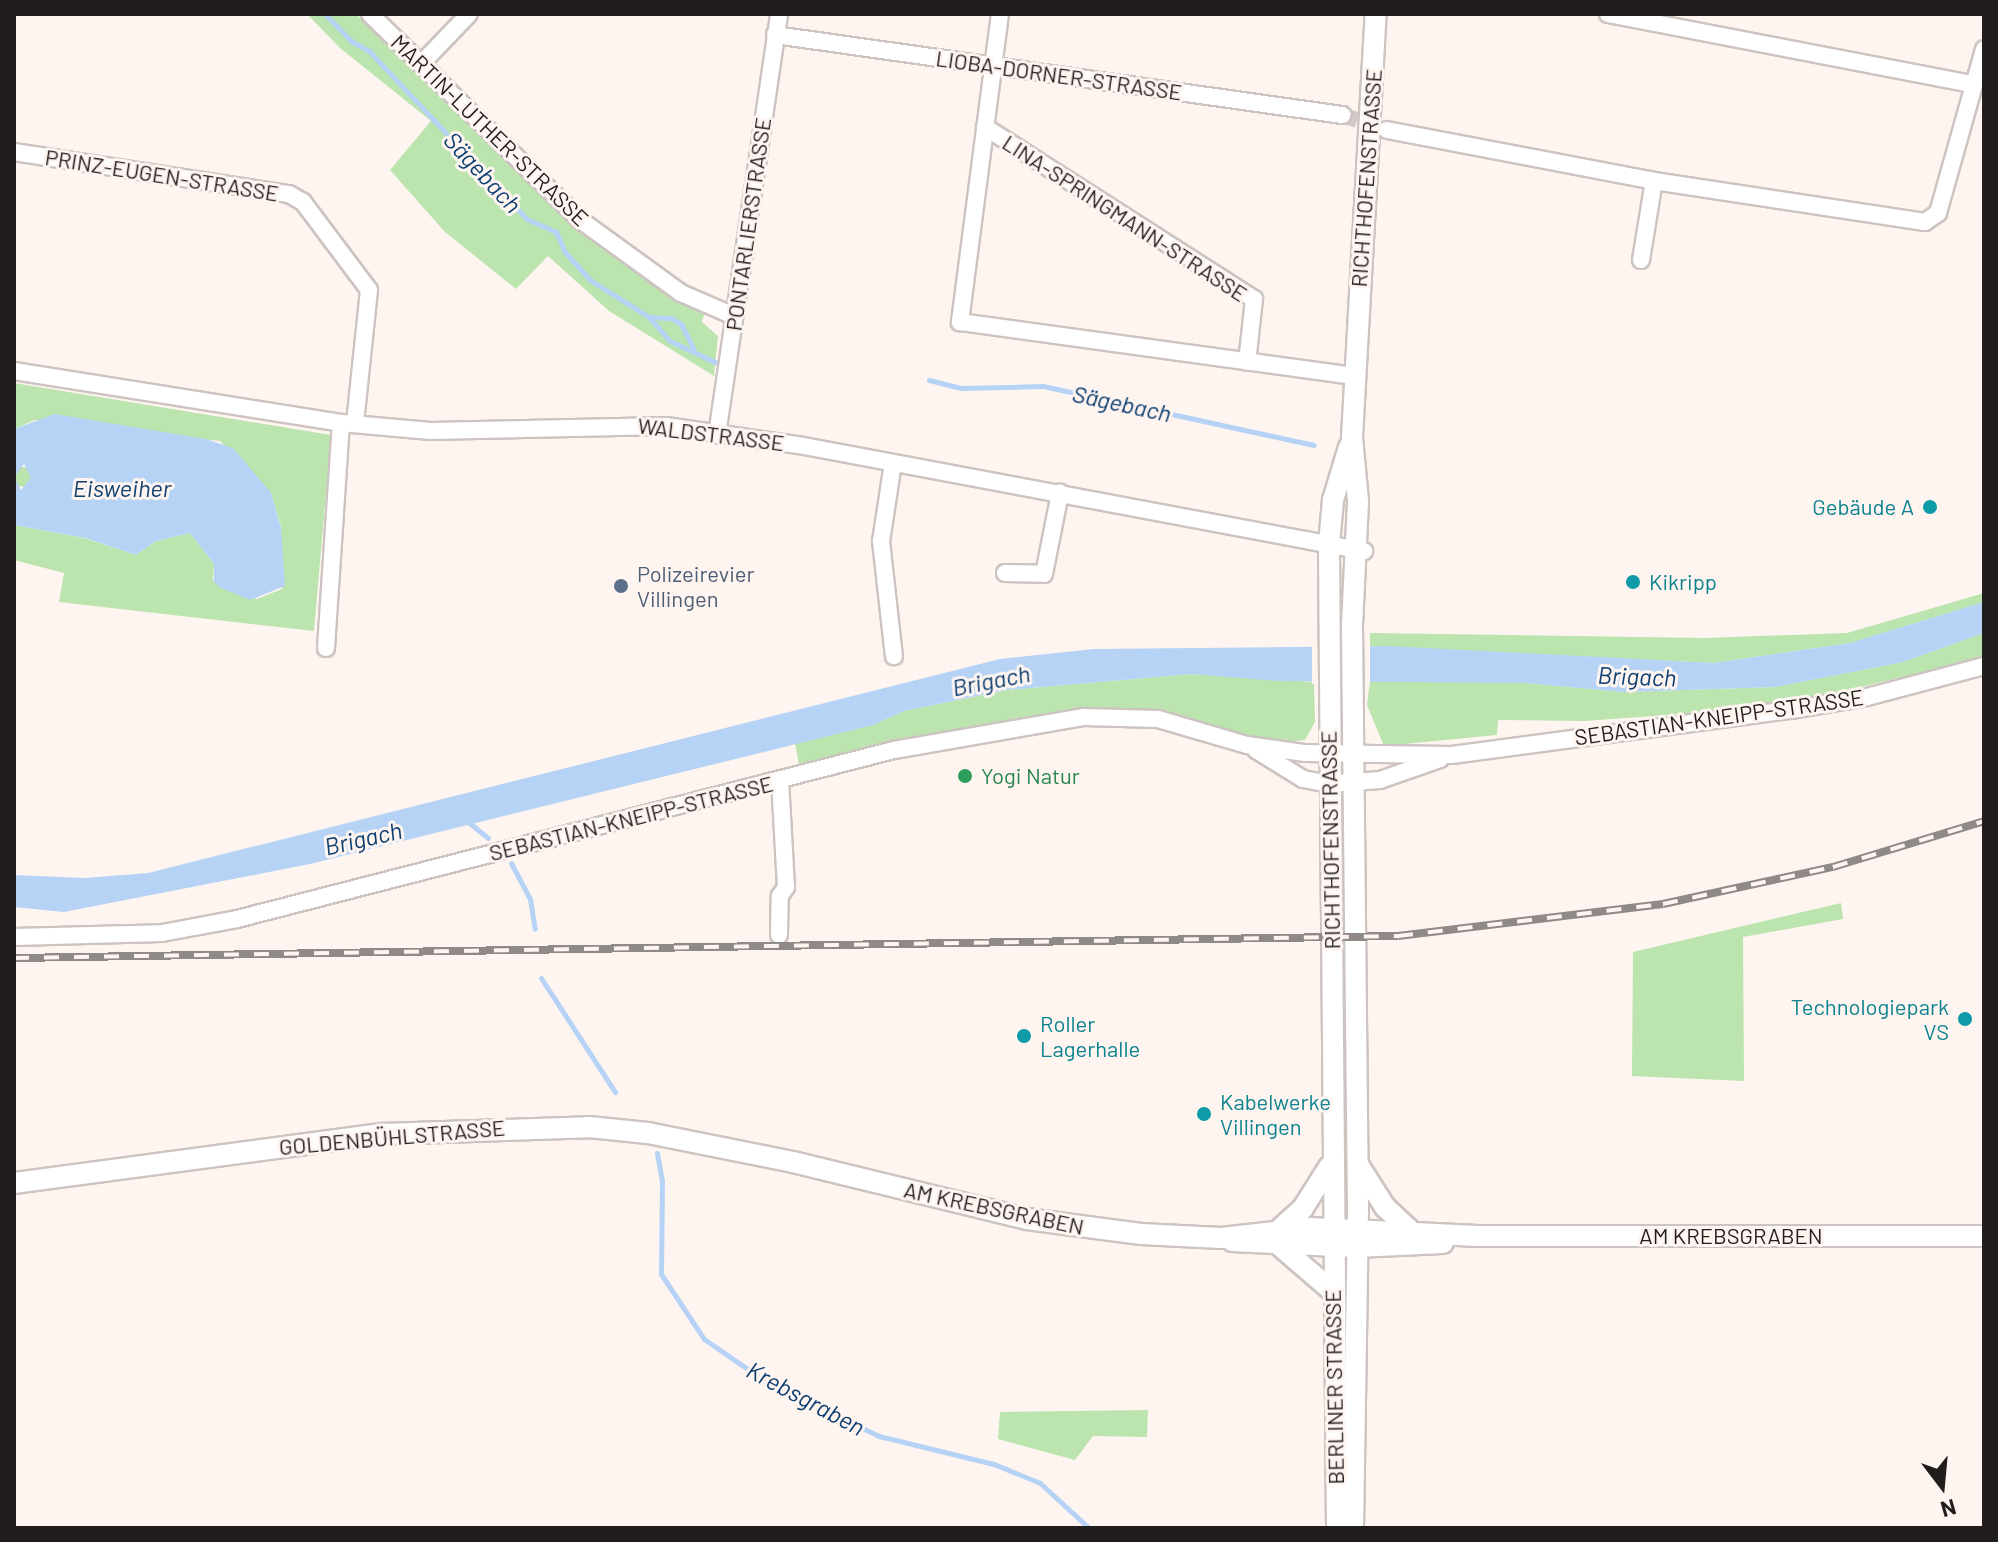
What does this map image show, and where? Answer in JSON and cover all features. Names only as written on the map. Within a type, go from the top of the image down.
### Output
[{"type":"street","name":"MARTIN-LUTHER-STRASSE","points":[[370,14],[579,219],[681,293],[734,316]]},
{"type":"street","points":[[421,64],[469,14]]},
{"type":"street","points":[[762,14],[777,25]]},
{"type":"street","name":"LINA-SPRINGMANN-STRASSE","points":[[1000,14],[960,322],[1353,376]]},
{"type":"street","name":"RICHTHOFENSTRASSE","points":[[1357,1239],[1353,783],[1356,754],[1352,625],[1360,550],[1352,437],[1353,376],[1376,14]]},
{"type":"street","points":[[1608,14],[1973,84]]},
{"type":"street","name":"LIOBA-DORNER-STRASSE","points":[[777,25],[993,67],[1342,115]]},
{"type":"street","name":"PONTARLIERSTRASSE","points":[[717,435],[777,25]]},
{"type":"street","points":[[1387,130],[1654,181],[1925,222],[1938,213],[1984,49]]},
{"type":"street","name":"LINA-SPRINGMANN-STRASSE","points":[[985,127],[1254,299],[1247,362]]},
{"type":"street","name":"PRINZ-EUGEN-STRASSE","points":[[14,152],[289,194],[303,202],[369,290],[348,423],[326,648]]},
{"type":"street","points":[[1641,260],[1654,181]]},
{"type":"street","name":"WALDSTRASSE","points":[[14,371],[348,423],[445,431],[573,430],[622,423],[717,435],[893,463],[1360,550]]},
{"type":"street","name":"RICHTHOFENSTRASSE","points":[[1331,1238],[1329,544],[1333,500],[1352,437]]},
{"type":"street","points":[[893,463],[881,541],[894,656]]},
{"type":"street","points":[[1005,573],[1044,574],[1060,493]]},
{"type":"street","name":"SEBASTIAN-KNEIPP-STRASSE","points":[[14,937],[162,933],[237,919],[894,750],[1084,717],[1158,719],[1247,745],[1330,754],[1452,755],[1791,710],[1867,697],[1984,666]]},
{"type":"street","name":"SEBASTIAN-KNEIPP-STRASSE","points":[[1247,745],[1303,779],[1329,784],[1380,780],[1452,755]]},
{"type":"street","points":[[779,935],[780,896],[786,887],[780,780]]},
{"type":"street","name":"GOLDENBÜHLSTRASSE","points":[[14,1183],[320,1140],[539,1126],[648,1133],[769,1157]]},
{"type":"street","name":"AM KREBSGRABEN","points":[[769,1157],[1027,1219],[1141,1234],[1357,1239],[1478,1236],[1984,1236]]},
{"type":"street","points":[[1331,1164],[1280,1237],[1331,1290]]},
{"type":"street","points":[[1358,1164],[1385,1207],[1411,1231]]},
{"type":"street","name":"AM KREBSGRABEN","points":[[1357,1239],[1411,1231],[1478,1236]]},
{"type":"street","name":"BERLINER STRASSE","points":[[1331,1238],[1337,1528]]},
{"type":"street","name":"BERLINER STRASSE","points":[[1353,1528],[1357,1239]]},
{"type":"green space","points":[[307,14],[356,14],[575,225],[655,285],[705,312],[702,322],[718,336],[714,376],[609,311],[548,256],[516,289],[445,232],[390,170],[431,121],[340,48]]},
{"type":"green space","points":[[14,383],[331,435],[314,631],[59,602],[64,573],[14,560],[14,525],[84,538],[136,555],[156,541],[190,533],[214,564],[213,580],[221,588],[257,599],[282,589],[281,527],[271,493],[220,441],[35,420],[14,429]]},
{"type":"green space","points":[[19,467],[27,467],[33,477],[27,487],[19,487],[13,481],[13,473]]},
{"type":"green space","points":[[1984,593],[1984,602],[1850,643],[1714,663],[1370,646],[1370,633],[1704,638],[1847,633]]},
{"type":"green space","points":[[1984,633],[1984,656],[1969,661],[1815,698],[1708,712],[1585,721],[1498,720],[1497,735],[1384,746],[1367,705],[1370,680],[1526,683],[1623,692],[1776,687],[1903,662]]},
{"type":"green space","points":[[1191,674],[1314,682],[1315,722],[1305,740],[1247,745],[1131,717],[801,774],[795,744],[873,725],[904,711],[1008,690]]},
{"type":"green space","points":[[1841,903],[1843,919],[1743,937],[1744,1081],[1632,1076],[1633,952]]},
{"type":"green space","points":[[1148,1410],[1147,1437],[1093,1436],[1075,1460],[998,1439],[1000,1412]]},
{"type":"water","name":"Eisweiher","points":[[55,414],[206,439],[233,448],[271,493],[281,528],[285,586],[250,600],[221,588],[214,582],[214,564],[190,533],[156,541],[136,555],[85,538],[14,525],[14,477],[14,429]],"holes":[[[24,464],[31,478],[21,490],[14,477]]]},
{"type":"water","name":"Brigach","points":[[1984,602],[1984,633],[1903,662],[1776,687],[1623,692],[1526,683],[1279,681],[1191,674],[1007,690],[904,711],[873,725],[310,864],[64,912],[14,907],[14,875],[85,878],[148,873],[1000,659],[1094,649],[1388,646],[1714,663],[1850,643]]},
{"type":"pier","points":[[1370,642],[1370,684],[1312,684],[1312,643]]},
{"type":"waterway","name":"Sägebach","points":[[325,14],[351,41],[369,51],[527,219],[556,232],[565,252],[590,280],[649,317],[670,341],[715,362]]},
{"type":"waterway","name":"Sägebach","points":[[649,317],[671,318],[681,324],[693,348]]},
{"type":"waterway","name":"Sägebach","points":[[929,380],[962,388],[1043,386],[1314,445]]},
{"type":"waterway","name":"Krebsgraben","points":[[467,821],[488,838]]},
{"type":"waterway","name":"Krebsgraben","points":[[511,863],[530,899],[535,929]]},
{"type":"waterway","name":"Krebsgraben","points":[[541,978],[615,1092]]},
{"type":"waterway","name":"Krebsgraben","points":[[657,1153],[662,1180],[661,1274],[704,1339],[765,1381],[879,1436],[994,1464],[1040,1483],[1089,1528]]},
{"type":"tunnel","points":[[1342,115],[1379,127]]},
{"type":"railway","points":[[14,958],[1398,936],[1663,904],[1833,867],[1984,821]]},
{"type":"place","name":"Gebäude A","points":[[1930,507]]},
{"type":"place","name":"Kikripp","points":[[1633,582]]},
{"type":"place","name":"Polizeirevier Villingen","points":[[621,586]]},
{"type":"place","name":"Yogi Natur","points":[[965,776]]},
{"type":"place","name":"Technologiepark VS","points":[[1965,1019]]},
{"type":"place","name":"Roller Lagerhalle","points":[[1024,1036]]},
{"type":"place","name":"Kabelwerke Villingen","points":[[1204,1114]]}]
